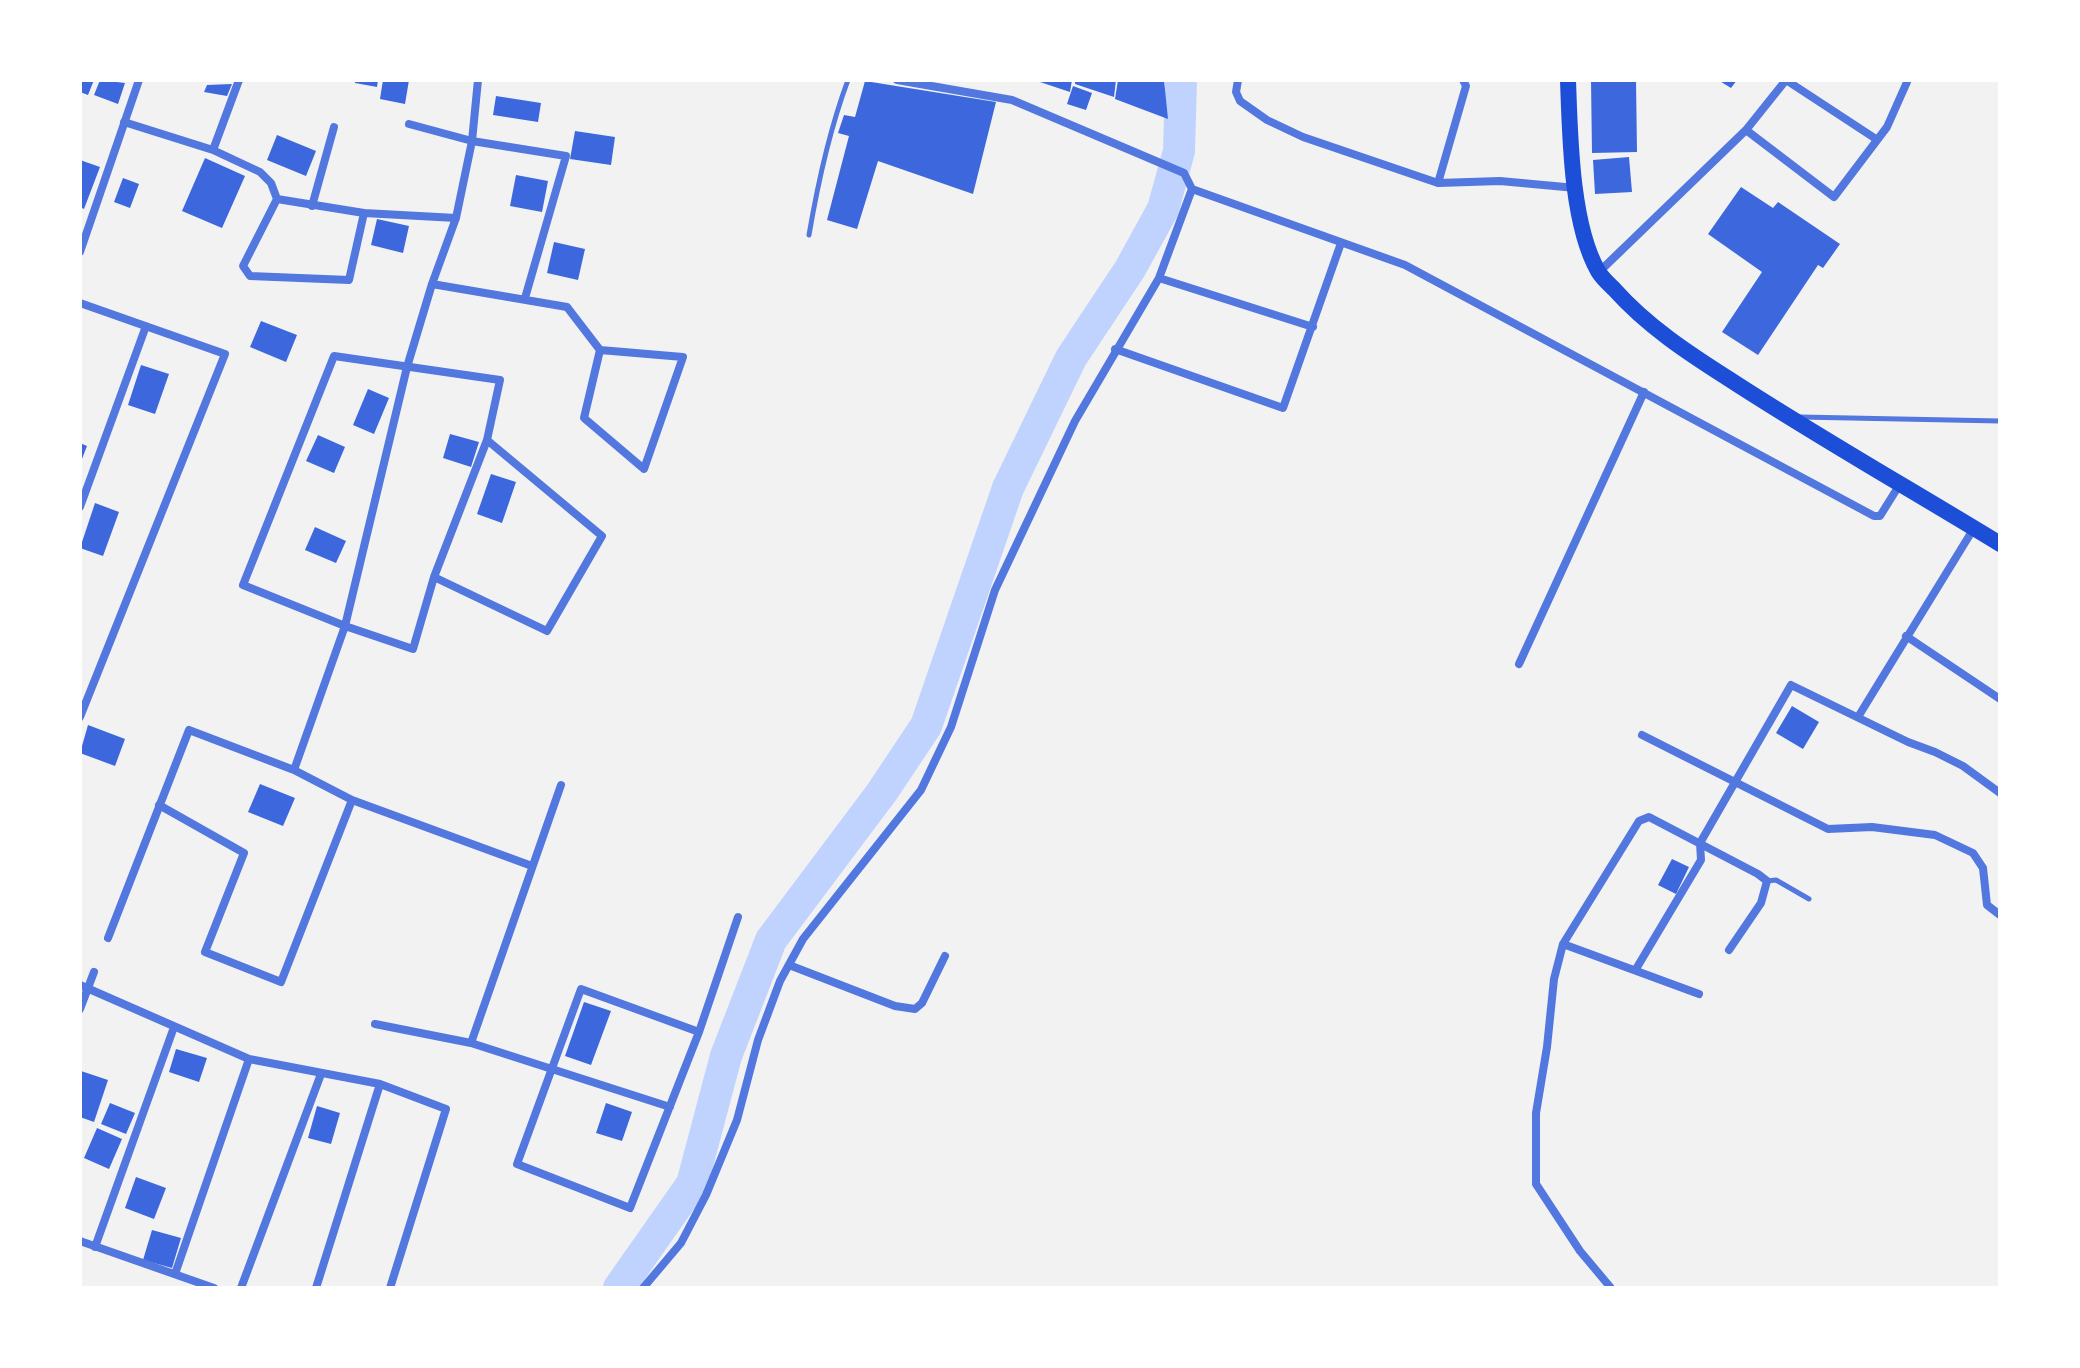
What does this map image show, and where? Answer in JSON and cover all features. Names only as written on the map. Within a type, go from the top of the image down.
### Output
[{"type":"main road","points":[[1568,80],[1577,209],[1585,237],[1599,272],[1638,315],[1691,355],[1787,417],[2000,544]]},
{"type":"street","points":[[80,252],[139,80]]},
{"type":"street","points":[[213,150],[239,80]]},
{"type":"street","points":[[294,770],[345,626],[407,367],[456,218],[472,141],[478,80]]},
{"type":"street","points":[[897,80],[1012,100],[1184,173],[1192,189],[1405,265],[1874,516],[1880,516],[1901,483]]},
{"type":"street","points":[[1238,80],[1236,92],[1240,101],[1267,120],[1303,137],[1438,183],[1500,181],[1576,188]]},
{"type":"street","points":[[1438,183],[1466,86],[1463,80]]},
{"type":"street","points":[[1599,272],[1746,130],[1786,80],[1876,139]]},
{"type":"street","points":[[1746,130],[1834,197],[1887,127],[1907,82]]},
{"type":"street","points":[[124,122],[213,150],[260,172],[271,183],[277,199],[243,266],[250,276],[349,280],[364,213]]},
{"type":"street","points":[[409,124],[472,141],[566,156],[525,298]]},
{"type":"street","points":[[312,206],[334,127]]},
{"type":"street","points":[[643,1288],[681,1243],[706,1195],[737,1120],[758,1040],[780,981],[803,939],[921,790],[951,727],[995,590],[1075,421],[1159,278],[1192,189]]},
{"type":"street","points":[[277,199],[364,213],[456,218]]},
{"type":"street","points":[[1115,349],[1283,408],[1341,243]]},
{"type":"street","points":[[1159,278],[1313,327]]},
{"type":"street","points":[[432,284],[567,307],[600,350],[683,357],[644,469],[584,418],[600,350]]},
{"type":"street","points":[[80,303],[225,354],[80,717]]},
{"type":"street","points":[[80,507],[146,326]]},
{"type":"street","points":[[334,356],[500,380],[487,440],[434,577],[413,649],[345,626],[243,585],[334,356]]},
{"type":"street","points":[[1519,664],[1644,392]]},
{"type":"street","points":[[434,577],[547,631],[602,536],[487,440]]},
{"type":"street","points":[[1858,717],[1974,528]]},
{"type":"street","points":[[1906,636],[2000,699]]},
{"type":"street","points":[[1636,969],[1701,860],[1700,843],[1791,685],[1963,766],[2000,793]]},
{"type":"street","points":[[108,938],[189,730],[294,770],[352,800],[532,866]]},
{"type":"street","points":[[1642,735],[1828,829],[1872,827],[1935,835],[1973,853],[1983,868],[1987,905],[2000,915]]},
{"type":"street","points":[[471,1043],[561,785]]},
{"type":"street","points":[[159,805],[244,853],[205,952],[281,982],[352,800]]},
{"type":"street","points":[[1611,1288],[1580,1251],[1536,1184],[1536,1113],[1554,979],[1563,944],[1639,821],[1649,817],[1767,881],[1761,903],[1729,950]]},
{"type":"street","points":[[699,1032],[581,989],[517,1164],[630,1208],[699,1032],[738,917]]},
{"type":"street","points":[[1563,944],[1699,994]]},
{"type":"street","points":[[789,965],[895,1006],[915,1009],[922,1003],[945,956]]},
{"type":"street","points":[[80,1009],[84,986],[94,972]]},
{"type":"street","points":[[84,986],[249,1059],[380,1084],[446,1109],[390,1288]]},
{"type":"street","points":[[375,1024],[471,1043],[670,1107]]},
{"type":"street","points":[[95,1247],[174,1027]]},
{"type":"street","points":[[175,1274],[249,1059]]},
{"type":"street","points":[[241,1288],[321,1074]]},
{"type":"street","points":[[316,1288],[380,1084]]},
{"type":"street","points":[[80,1241],[214,1288]]},
{"type":"lane","points":[[809,235],[814,196],[830,128],[848,80]]},
{"type":"lane","points":[[1787,417],[2000,421]]},
{"type":"lane","points":[[1767,881],[1776,880],[1809,899]]},
{"type":"building","points":[[80,80],[94,80],[88,95],[80,92]]},
{"type":"building","points":[[100,80],[125,83],[118,104],[94,95]]},
{"type":"building","points":[[355,80],[378,80],[377,87],[355,83]]},
{"type":"building","points":[[383,80],[409,80],[405,104],[380,99]]},
{"type":"building","points":[[1072,80],[1070,92],[1037,81]]},
{"type":"building","points":[[1075,80],[1116,80],[1114,97],[1075,84]]},
{"type":"building","points":[[1118,80],[1164,80],[1168,119],[1115,99]]},
{"type":"building","points":[[1591,80],[1636,80],[1637,152],[1592,153]]},
{"type":"building","points":[[1718,80],[1737,80],[1731,88]]},
{"type":"building","points":[[865,81],[996,102],[973,194],[878,161],[857,229],[827,220],[849,136],[838,133],[844,115],[855,117]]},
{"type":"building","points":[[232,84],[227,96],[204,92],[207,85]]},
{"type":"building","points":[[1073,86],[1092,93],[1086,110],[1067,104]]},
{"type":"building","points":[[496,96],[541,103],[538,122],[493,115]]},
{"type":"building","points":[[575,131],[615,137],[611,165],[570,159]]},
{"type":"building","points":[[277,135],[316,151],[306,176],[267,160]]},
{"type":"building","points":[[1629,157],[1632,192],[1595,194],[1593,160]]},
{"type":"building","points":[[205,158],[245,176],[222,228],[182,211]]},
{"type":"building","points":[[80,160],[100,167],[84,209],[80,207]]},
{"type":"building","points":[[516,175],[548,181],[542,212],[510,206]]},
{"type":"building","points":[[123,178],[139,184],[130,208],[114,202]]},
{"type":"building","points":[[1741,187],[1773,208],[1778,202],[1840,244],[1823,268],[1818,265],[1758,355],[1722,332],[1762,272],[1708,234]]},
{"type":"building","points":[[377,219],[409,226],[403,253],[371,245]]},
{"type":"building","points":[[554,242],[585,249],[578,280],[547,273]]},
{"type":"building","points":[[261,321],[297,335],[286,362],[250,347]]},
{"type":"building","points":[[141,365],[169,374],[155,414],[128,405]]},
{"type":"building","points":[[368,389],[389,398],[374,434],[353,425]]},
{"type":"building","points":[[450,434],[479,442],[471,467],[443,458]]},
{"type":"building","points":[[318,435],[345,447],[334,473],[306,461]]},
{"type":"building","points":[[80,443],[87,446],[80,464]]},
{"type":"building","points":[[491,474],[516,482],[502,523],[477,514]]},
{"type":"building","points":[[95,503],[119,512],[103,556],[80,548]]},
{"type":"building","points":[[315,527],[346,541],[336,563],[305,550]]},
{"type":"building","points":[[1792,706],[1819,722],[1803,749],[1776,733]]},
{"type":"building","points":[[88,725],[125,739],[115,766],[80,753]]},
{"type":"building","points":[[260,784],[295,798],[283,826],[248,812]]},
{"type":"building","points":[[1672,859],[1689,867],[1676,894],[1658,885]]},
{"type":"building","points":[[584,1002],[611,1011],[591,1065],[565,1056]]},
{"type":"building","points":[[176,1049],[207,1058],[199,1082],[169,1072]]},
{"type":"building","points":[[81,1071],[108,1080],[94,1122],[80,1117]]},
{"type":"building","points":[[110,1103],[135,1113],[126,1134],[101,1124]]},
{"type":"building","points":[[606,1103],[632,1112],[622,1141],[596,1133]]},
{"type":"building","points":[[317,1106],[340,1113],[331,1144],[308,1138]]},
{"type":"building","points":[[97,1128],[122,1139],[109,1169],[84,1158]]},
{"type":"building","points":[[136,1177],[166,1188],[154,1219],[125,1208]]},
{"type":"building","points":[[152,1230],[181,1238],[172,1268],[143,1260]]},
{"type":"waterway","points":[[619,1288],[692,1184],[726,1056],[771,940],[882,792],[926,726],[1008,488],[1071,358],[1130,269],[1163,209],[1179,151],[1181,80]]}]
